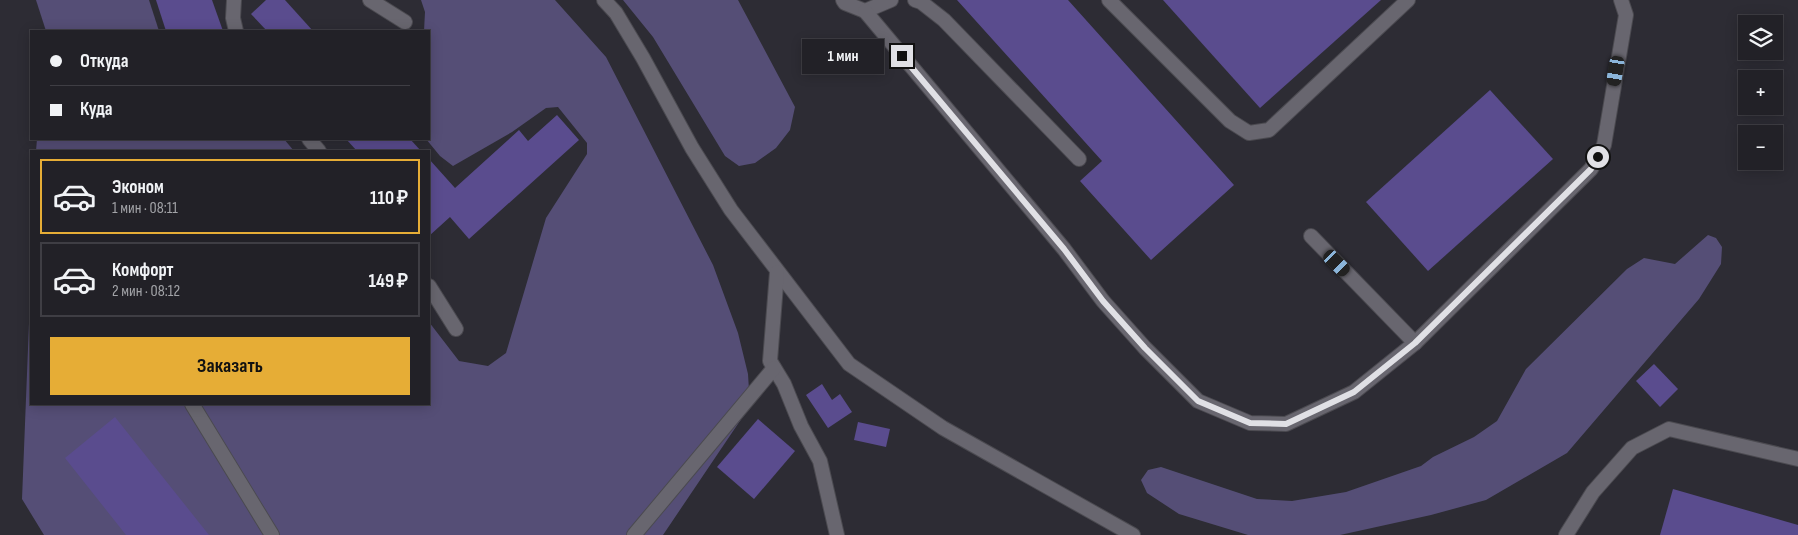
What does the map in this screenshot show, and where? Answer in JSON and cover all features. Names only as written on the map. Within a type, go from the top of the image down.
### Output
[{"type":"lane","points":[[234,0],[233,18],[236,30]]},
{"type":"lane","points":[[370,0],[405,22]]},
{"type":"lane","points":[[604,0],[616,13],[692,148],[731,210],[849,364],[943,428],[1134,535]]},
{"type":"lane","points":[[843,0],[845,3],[864,11],[1064,249],[1103,301],[1145,348],[1198,401],[1250,423],[1286,424],[1354,392],[1415,343],[1591,169],[1604,145],[1626,15],[1621,0]]},
{"type":"lane","points":[[864,11],[891,0]]},
{"type":"lane","points":[[915,0],[921,2],[944,20],[1079,160]]},
{"type":"lane","points":[[1109,0],[1230,121],[1249,133],[1269,130],[1408,0]]},
{"type":"lane","points":[[310,140],[318,150]]},
{"type":"lane","points":[[1311,236],[1415,343]]},
{"type":"lane","points":[[777,272],[770,361],[820,461],[837,535]]},
{"type":"lane","points":[[430,288],[456,329]]},
{"type":"lane","points":[[634,535],[774,368]]},
{"type":"lane","points":[[193,405],[272,535]]},
{"type":"lane","points":[[1566,535],[1593,492],[1632,448],[1669,429],[1798,459]]},
{"type":"shaded area","points":[[36,0],[149,0],[159,30],[46,30]]},
{"type":"shaded area","points":[[421,0],[555,0],[606,57],[713,265],[738,333],[748,374],[750,406],[663,535],[44,535],[22,499],[30,298],[30,405],[430,405],[430,323],[459,361],[488,366],[506,353],[546,218],[587,154],[587,143],[558,107],[546,108],[512,132],[453,166],[440,156],[427,140],[430,140],[430,30],[424,30],[425,12]]},
{"type":"shaded area","points":[[623,0],[738,0],[795,107],[790,130],[776,148],[755,163],[739,166],[725,156],[653,37]]},
{"type":"shaded area","points":[[37,140],[285,140],[293,150],[36,150]]},
{"type":"shaded area","points":[[1708,235],[1716,238],[1722,247],[1721,264],[1699,299],[1567,453],[1486,500],[1431,515],[1340,535],[1248,535],[1179,514],[1147,493],[1141,480],[1148,470],[1161,467],[1257,499],[1292,501],[1346,492],[1421,466],[1433,457],[1474,437],[1497,421],[1526,369],[1627,269],[1644,258],[1675,264]]},
{"type":"building","points":[[156,0],[212,0],[223,30],[166,30]]},
{"type":"building","points":[[266,0],[285,0],[312,30],[266,30],[251,14]]},
{"type":"building","points":[[957,0],[1068,0],[1234,185],[1151,260],[1080,181],[1102,161]]},
{"type":"building","points":[[1163,0],[1381,0],[1260,108]]},
{"type":"building","points":[[1490,90],[1553,159],[1428,271],[1366,202]]},
{"type":"building","points":[[557,115],[579,140],[469,239],[450,217],[430,235],[430,160],[455,188],[519,130],[528,141]]},
{"type":"building","points":[[347,140],[411,140],[420,150],[356,150]]},
{"type":"building","points":[[1654,364],[1678,389],[1660,407],[1636,381]]},
{"type":"building","points":[[822,384],[832,400],[840,394],[852,412],[828,428],[806,395]]},
{"type":"building","points":[[115,417],[209,535],[126,535],[65,458]]},
{"type":"building","points":[[758,419],[795,451],[754,499],[717,467]]},
{"type":"building","points":[[858,422],[890,429],[886,447],[854,440]]},
{"type":"building","points":[[1673,489],[1798,525],[1798,535],[1660,535]]},
{"type":"route","points":[[902,56],[1064,249],[1103,301],[1145,348],[1198,401],[1250,423],[1286,424],[1354,392],[1415,343],[1591,169],[1598,157]]}]
